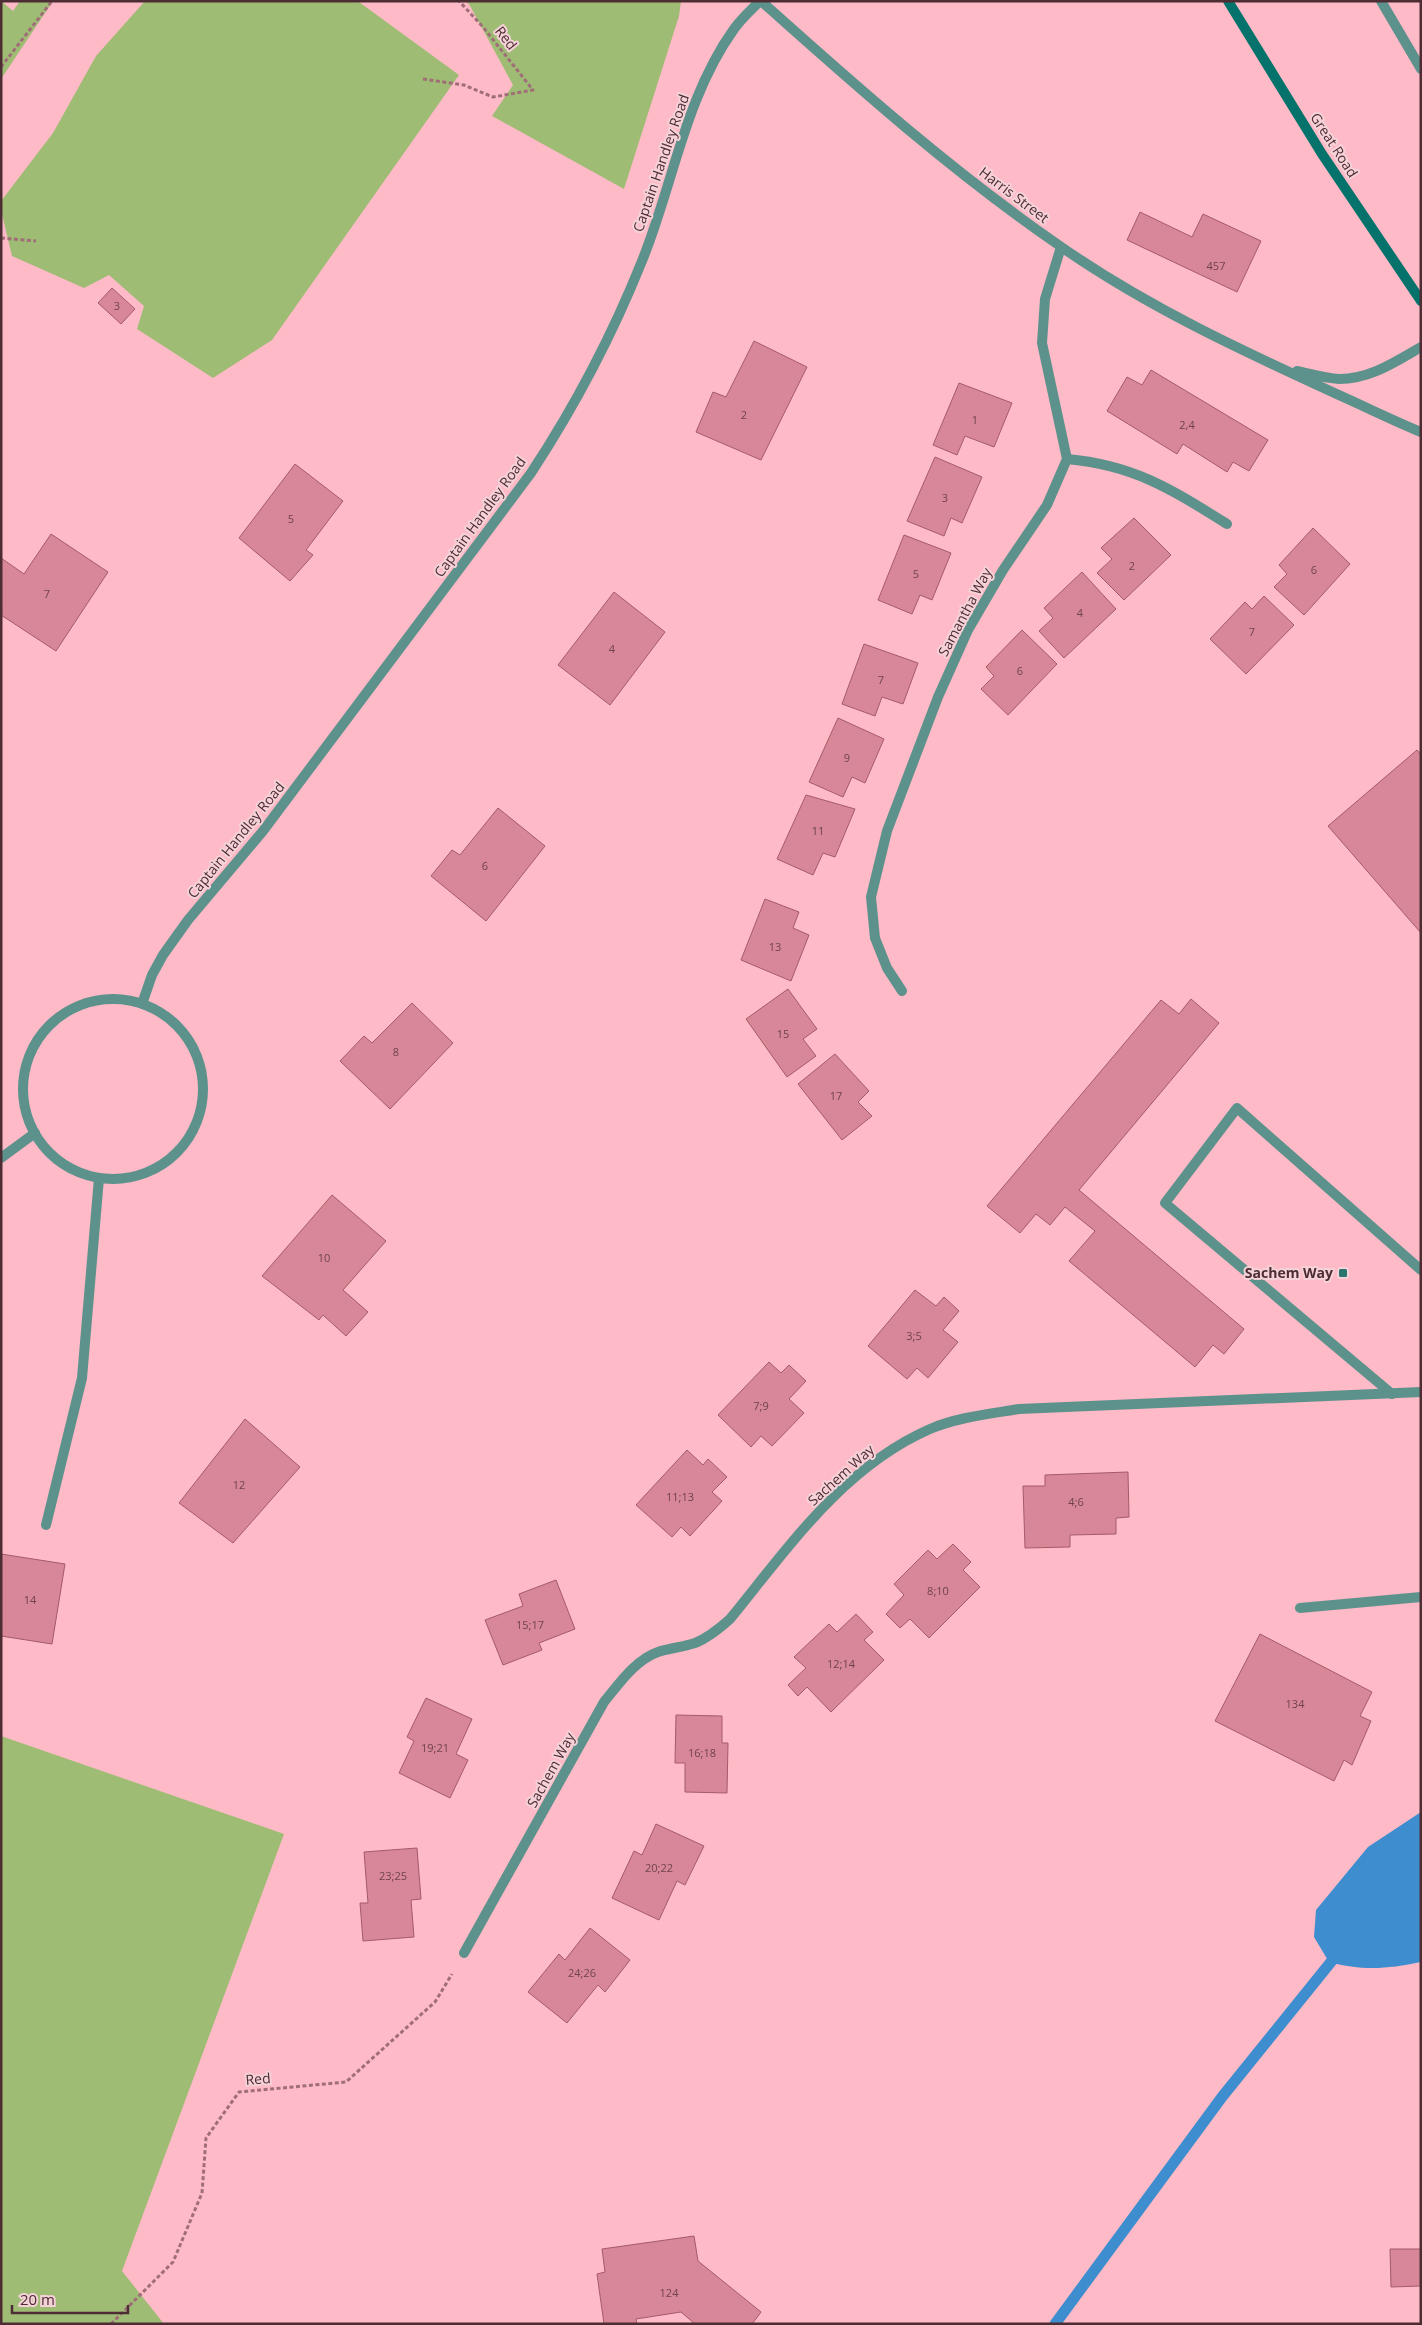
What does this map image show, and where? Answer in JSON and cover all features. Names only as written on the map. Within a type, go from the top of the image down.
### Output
[{"type":"main road","name":"Great Road","points":[[1228,1],[1322,154],[1421,301]]},
{"type":"street","name":"Harris Street","points":[[761,1],[925,142],[994,198],[1061,248],[1170,314],[1280,368],[1421,432]]},
{"type":"street","name":"Captain Handley Road","points":[[142,1004],[152,975],[163,955],[188,920],[269,823],[525,481],[563,424],[596,365],[642,261],[698,97],[715,59],[734,27],[761,1]]},
{"type":"street","points":[[1381,1],[1421,69]]},
{"type":"street","points":[[1061,248],[1045,299],[1042,343],[1067,459],[1092,461],[1131,471],[1170,488],[1227,524]]},
{"type":"street","name":"Harris Street","points":[[1280,368],[1338,379],[1363,376],[1384,368],[1421,347]]},
{"type":"street","name":"Samantha Way","points":[[902,991],[887,968],[875,938],[871,897],[887,831],[938,697],[968,630],[1003,570],[1047,505],[1067,459]]},
{"type":"street","points":[[122,999],[142,1004],[159,1011],[187,1037],[202,1070],[204,1089],[202,1108],[197,1126],[175,1156],[160,1167],[124,1179],[87,1176],[68,1168],[52,1156],[29,1122],[24,1102],[23,1082],[27,1062],[35,1043],[48,1027],[63,1014],[82,1005],[102,1000],[122,999]]},
{"type":"street","points":[[1392,1394],[1165,1203],[1237,1108],[1421,1270]]},
{"type":"street","points":[[1,1158],[35,1133]]},
{"type":"street","points":[[46,1525],[82,1378],[99,1178]]},
{"type":"street","name":"Sachem Way","points":[[464,1953],[604,1702],[620,1682],[638,1664],[656,1653],[696,1642],[716,1631],[730,1619],[828,1502],[895,1447],[931,1428],[973,1416],[1019,1410],[1421,1392]]},
{"type":"street","points":[[1300,1608],[1421,1597]]},
{"type":"path","points":[[1,67],[52,1]]},
{"type":"path","name":"Red","points":[[423,79],[464,84],[494,98],[533,90],[483,27],[459,1]]},
{"type":"path","points":[[1,238],[36,241]]},
{"type":"path","name":"Red","points":[[111,2324],[173,2262],[202,2193],[206,2138],[239,2092],[346,2082],[435,2002],[464,1953]]},
{"type":"green space","points":[[1,1],[13,11],[20,1],[53,1],[1,79]]},
{"type":"green space","points":[[145,1],[359,2],[459,75],[272,340],[213,378],[137,329],[144,306],[109,275],[84,288],[12,256],[1,210],[1,201],[53,133],[96,56]]},
{"type":"green space","points":[[465,1],[681,1],[679,16],[624,189],[492,116],[513,85],[469,4]]},
{"type":"green space","points":[[1,1736],[284,1834],[122,2271],[164,2324],[1,2324]]},
{"type":"water","points":[[1421,1812],[1421,1962],[1364,1968],[1329,1962],[1314,1937],[1316,1910],[1368,1847]]},
{"type":"building","points":[[1140,212],[1192,237],[1203,214],[1261,241],[1237,292],[1127,240]]},
{"type":"building","points":[[112,288],[135,309],[121,324],[98,303]]},
{"type":"building","points":[[754,341],[807,367],[761,460],[696,432],[713,392],[726,397]]},
{"type":"building","points":[[1151,370],[1268,440],[1249,471],[1233,462],[1227,472],[1183,444],[1177,454],[1107,411],[1127,377],[1142,385]]},
{"type":"building","points":[[959,383],[1012,403],[994,447],[965,436],[957,455],[933,445]]},
{"type":"building","points":[[935,457],[982,477],[962,523],[951,518],[944,536],[907,521]]},
{"type":"building","points":[[295,464],[343,501],[306,550],[313,555],[290,581],[239,538]]},
{"type":"building","points":[[1134,518],[1171,555],[1124,600],[1097,573],[1112,559],[1101,548]]},
{"type":"building","points":[[1313,528],[1350,564],[1304,615],[1274,587],[1287,574],[1279,565]]},
{"type":"building","points":[[51,534],[108,572],[56,651],[1,615],[1,558],[24,574]]},
{"type":"building","points":[[904,535],[951,553],[932,600],[920,595],[912,614],[878,600]]},
{"type":"building","points":[[1082,572],[1116,609],[1064,658],[1039,631],[1053,618],[1044,608]]},
{"type":"building","points":[[614,592],[665,632],[610,705],[558,665]]},
{"type":"building","points":[[1264,596],[1294,625],[1246,674],[1210,639],[1245,602],[1252,609]]},
{"type":"building","points":[[1022,630],[1057,664],[1008,715],[981,689],[994,676],[986,667]]},
{"type":"building","points":[[864,644],[918,663],[903,704],[882,697],[875,716],[842,704]]},
{"type":"building","points":[[838,718],[884,739],[865,783],[852,777],[843,797],[809,782]]},
{"type":"building","points":[[1417,750],[1421,755],[1421,933],[1328,826]]},
{"type":"building","points":[[806,795],[855,809],[835,857],[823,853],[813,875],[777,859]]},
{"type":"building","points":[[498,808],[545,846],[486,921],[431,876],[452,850],[460,855]]},
{"type":"building","points":[[765,899],[799,912],[793,928],[809,935],[791,981],[741,960]]},
{"type":"building","points":[[788,989],[817,1029],[803,1039],[816,1056],[787,1077],[746,1019]]},
{"type":"building","points":[[1191,999],[1219,1023],[1079,1190],[1244,1329],[1224,1354],[1213,1345],[1195,1367],[1069,1261],[1095,1231],[1065,1207],[1050,1225],[1036,1214],[1020,1233],[987,1206],[1161,1000],[1179,1014]]},
{"type":"building","points":[[412,1003],[453,1043],[390,1109],[340,1061],[364,1036],[372,1043]]},
{"type":"building","points":[[835,1054],[869,1091],[858,1102],[872,1116],[842,1140],[798,1084]]},
{"type":"building","points":[[332,1195],[386,1241],[343,1290],[368,1312],[346,1336],[323,1315],[319,1320],[262,1276]]},
{"type":"building","points":[[915,1290],[936,1306],[944,1297],[959,1311],[943,1330],[958,1342],[928,1378],[917,1368],[907,1379],[868,1346]]},
{"type":"building","points":[[769,1362],[781,1373],[789,1365],[806,1381],[789,1399],[804,1413],[772,1446],[761,1436],[751,1447],[718,1415]]},
{"type":"building","points":[[245,1419],[300,1467],[233,1543],[179,1503]]},
{"type":"building","points":[[687,1450],[703,1465],[708,1459],[727,1477],[712,1492],[722,1501],[690,1536],[681,1527],[672,1537],[636,1505]]},
{"type":"building","points":[[1128,1472],[1129,1517],[1116,1518],[1116,1534],[1070,1535],[1070,1547],[1025,1548],[1023,1486],[1045,1486],[1045,1475]]},
{"type":"building","points":[[953,1544],[971,1562],[963,1570],[980,1587],[929,1638],[910,1619],[900,1628],[886,1614],[904,1595],[894,1584],[928,1550],[937,1559]]},
{"type":"building","points":[[1,1554],[65,1564],[52,1644],[1,1636]]},
{"type":"building","points":[[556,1580],[575,1629],[539,1643],[542,1650],[503,1665],[485,1620],[523,1606],[519,1594]]},
{"type":"building","points":[[856,1614],[873,1632],[864,1640],[884,1660],[831,1712],[807,1687],[798,1696],[788,1685],[806,1668],[794,1657],[829,1624],[837,1632]]},
{"type":"building","points":[[1260,1634],[1372,1692],[1360,1716],[1371,1721],[1352,1765],[1344,1760],[1334,1781],[1215,1721]]},
{"type":"building","points":[[426,1698],[472,1719],[456,1754],[468,1760],[450,1798],[399,1773],[414,1741],[407,1737]]},
{"type":"building","points":[[676,1715],[722,1716],[722,1743],[728,1743],[727,1793],[685,1792],[685,1763],[675,1763]]},
{"type":"building","points":[[656,1824],[704,1846],[685,1885],[677,1881],[659,1920],[612,1898],[634,1851],[642,1855]]},
{"type":"building","points":[[417,1848],[421,1899],[411,1900],[414,1937],[363,1941],[360,1903],[368,1903],[364,1852]]},
{"type":"building","points":[[590,1928],[630,1960],[605,1992],[598,1985],[567,2023],[528,1992],[559,1954],[565,1960]]},
{"type":"building","points":[[694,2236],[698,2261],[761,2312],[752,2324],[695,2324],[681,2312],[636,2319],[637,2324],[604,2324],[597,2274],[605,2272],[602,2249]]},
{"type":"building","points":[[1390,2249],[1421,2249],[1421,2286],[1391,2287]]},
{"type":"waterway","points":[[1055,2324],[1222,2097],[1339,1952]]},
{"type":"place","name":"Sachem Way","points":[[1343,1273]]}]
